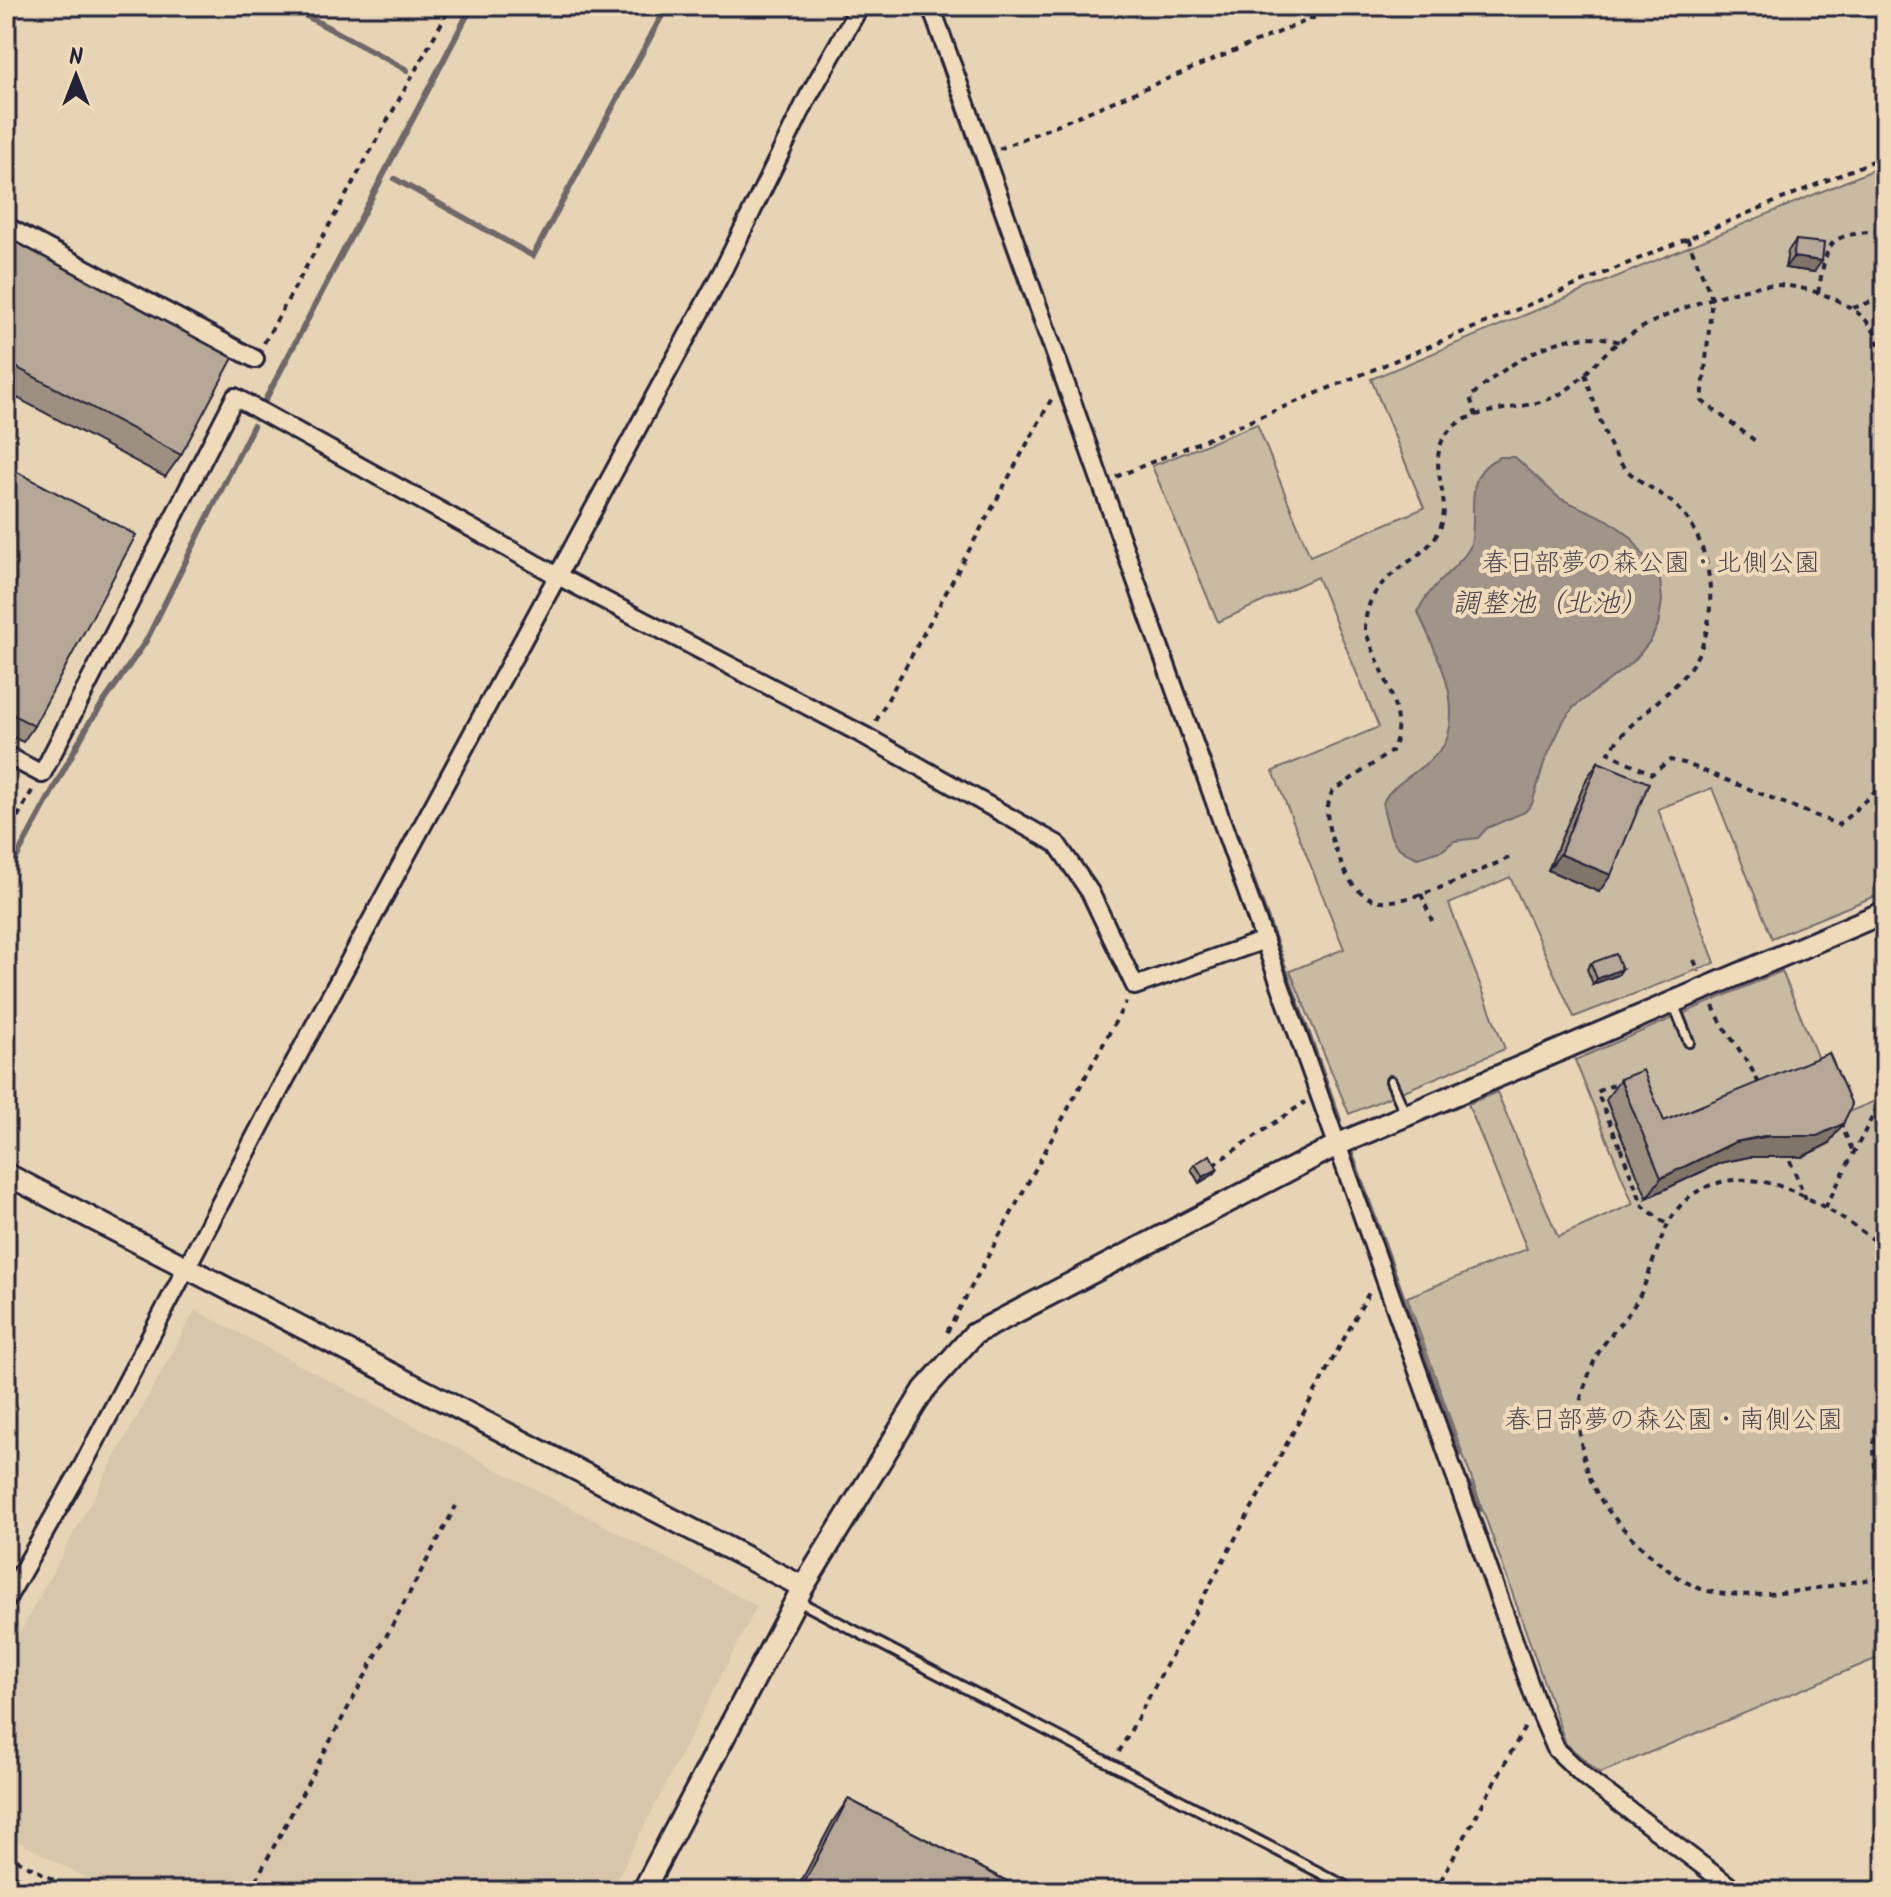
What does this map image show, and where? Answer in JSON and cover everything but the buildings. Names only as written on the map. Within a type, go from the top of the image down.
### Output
[{"type":"street","points":[[6,1600],[82,1467],[556,575],[724,268],[808,97],[860,6]]},
{"type":"street","points":[[931,6],[1099,484],[1383,1265],[1537,1705],[1556,1749],[1585,1777],[1736,1891]]},
{"type":"street","points":[[6,226],[255,359]]},
{"type":"street","points":[[6,755],[42,774],[235,397],[556,575],[867,737],[1057,844],[1090,892],[1135,986],[1265,940]]},
{"type":"street","points":[[643,1891],[799,1593],[924,1390],[974,1334],[1339,1144],[1885,912]]},
{"type":"street","points":[[6,1174],[799,1593]]},
{"type":"lane","points":[[1673,1002],[1689,1042]]},
{"type":"lane","points":[[1391,1081],[1405,1116]]},
{"type":"lane","points":[[799,1593],[1112,1764],[1355,1891]]},
{"type":"path","points":[[255,359],[451,6]]},
{"type":"path","points":[[982,156],[1342,6]]},
{"type":"path","points":[[1099,484],[1885,156]]},
{"type":"path","points":[[1818,293],[1826,250],[1831,243],[1841,235],[1885,230]]},
{"type":"path","points":[[1687,238],[1712,298],[1702,401],[1758,443]]},
{"type":"path","points":[[1509,858],[1399,901],[1369,899],[1347,878],[1326,824],[1327,803],[1332,792],[1345,780],[1392,751],[1397,741],[1397,716],[1365,630],[1365,619],[1386,577],[1431,541],[1441,526],[1443,497],[1436,468],[1438,454],[1449,430],[1476,416],[1527,408],[1559,395],[1619,342],[1712,298],[1763,285],[1818,293],[1853,308],[1873,331],[1885,383]]},
{"type":"path","points":[[1853,308],[1885,297]]},
{"type":"path","points":[[1476,416],[1470,397],[1503,368],[1549,346],[1591,337],[1619,342]]},
{"type":"path","points":[[1585,374],[1621,464],[1679,509],[1707,564],[1712,588],[1710,616],[1701,648],[1689,670],[1662,698],[1621,731],[1609,753],[1652,774]]},
{"type":"path","points":[[867,737],[1062,378]]},
{"type":"path","points":[[1650,781],[1652,774],[1670,760],[1839,825],[1885,782]]},
{"type":"path","points":[[6,838],[42,774]]},
{"type":"path","points":[[1421,894],[1432,921]]},
{"type":"path","points":[[940,1372],[933,1357],[1135,986]]},
{"type":"path","points":[[1705,988],[1720,1024],[1753,1068],[1761,1088]]},
{"type":"path","points":[[1630,1078],[1597,1092],[1643,1206],[1666,1224]]},
{"type":"path","points":[[1210,1167],[1320,1091]]},
{"type":"path","points":[[1825,1208],[1877,1108],[1885,1105]]},
{"type":"path","points":[[1834,1109],[1853,1152]]},
{"type":"path","points":[[1620,1147],[1634,1141]]},
{"type":"path","points":[[1790,1161],[1806,1199]]},
{"type":"path","points":[[1885,1247],[1825,1208],[1769,1182],[1727,1181],[1710,1186],[1685,1202],[1666,1224],[1641,1292],[1601,1347],[1582,1391],[1580,1436],[1592,1484],[1611,1513],[1648,1552],[1690,1585],[1736,1595],[1885,1577]]},
{"type":"path","points":[[1112,1764],[1383,1265]]},
{"type":"path","points":[[1885,1391],[1873,1447],[1876,1483],[1885,1513]]},
{"type":"path","points":[[1876,1483],[1885,1481]]},
{"type":"path","points":[[250,1891],[456,1506]]},
{"type":"path","points":[[1435,1891],[1537,1705]]},
{"type":"path","points":[[6,1854],[75,1891]]},
{"type":"shaded area","points":[[195,1310],[757,1606],[611,1891],[111,1891],[6,1835],[6,1658]]},
{"type":"green space","name":"春日部夢の森公園・北側公園","points":[[1885,165],[1885,892],[1772,938],[1712,788],[1658,809],[1715,963],[1574,1017],[1510,877],[1449,904],[1505,1049],[1349,1114],[1290,971],[1344,949],[1273,771],[1379,727],[1317,577],[1218,622],[1152,466],[1257,424],[1310,556],[1424,508],[1371,379]]},
{"type":"green space","name":"春日部夢の森公園・南側公園","points":[[1782,971],[1841,1115],[1885,1097],[1885,1655],[1600,1773],[1566,1744],[1407,1297],[1527,1249],[1468,1104],[1497,1092],[1558,1237],[1633,1204],[1575,1060]]},
{"type":"water","name":"調整池（北池）","points":[[1500,457],[1515,457],[1559,498],[1608,520],[1631,537],[1660,580],[1662,601],[1658,625],[1651,640],[1634,661],[1574,707],[1564,720],[1544,763],[1532,804],[1525,812],[1487,828],[1478,838],[1454,841],[1443,850],[1418,858],[1396,845],[1383,806],[1392,790],[1443,747],[1451,720],[1444,672],[1418,612],[1430,593],[1468,551],[1473,531],[1476,483],[1488,464]]},
{"type":"waterway","points":[[288,6],[407,70]]},
{"type":"waterway","points":[[260,410],[472,6]]},
{"type":"waterway","points":[[395,179],[533,256],[667,6]]},
{"type":"waterway","points":[[922,6],[1055,380]]},
{"type":"waterway","points":[[1060,393],[1067,412]]},
{"type":"waterway","points":[[6,877],[88,725],[146,641],[253,426]]},
{"type":"waterway","points":[[1150,596],[1221,795]]},
{"type":"waterway","points":[[1232,823],[1339,1120]]},
{"type":"waterway","points":[[1351,1154],[1459,1455]]},
{"type":"waterway","points":[[1469,1484],[1479,1510]]},
{"type":"waterway","points":[[6,1872],[41,1891]]}]
